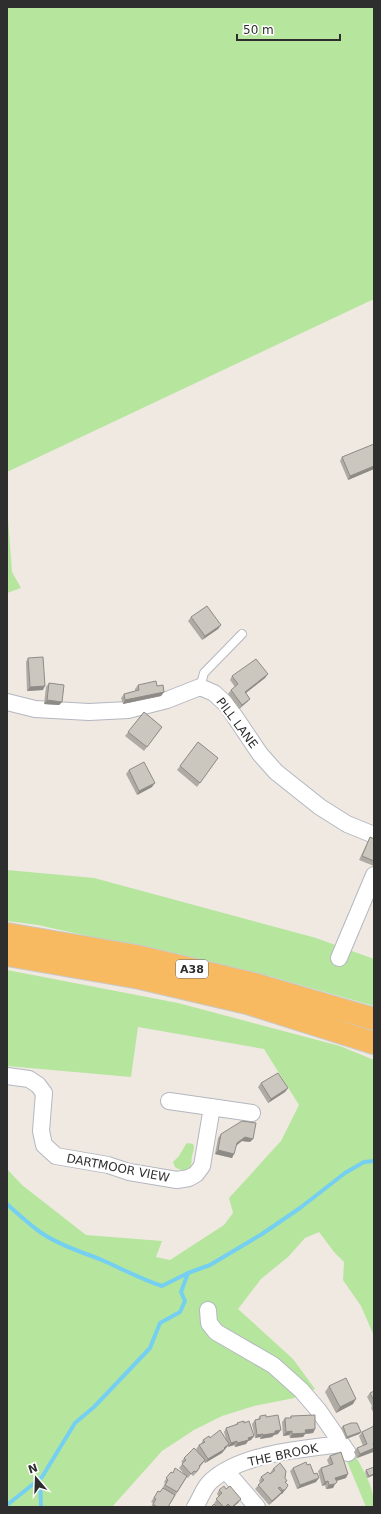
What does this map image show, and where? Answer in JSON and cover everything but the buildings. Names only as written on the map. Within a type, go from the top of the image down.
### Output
[{"type":"highway","name":"A38","points":[[7,934],[136,956],[254,984],[374,1019]]},
{"type":"highway","name":"A38","points":[[7,955],[140,978],[247,1003],[374,1043]]},
{"type":"street","points":[[7,702],[35,709],[89,712],[128,710],[167,700],[200,687]]},
{"type":"street","name":"PILL LANE","points":[[200,687],[214,693],[227,705],[260,754],[276,772],[320,807],[347,824],[374,835]]},
{"type":"street","points":[[339,958],[374,875]]},
{"type":"street","name":"DARTMOOR VIEW","points":[[7,1076],[29,1079],[38,1085],[44,1093],[41,1131],[44,1145],[56,1156],[108,1165],[129,1172],[160,1178],[178,1180],[189,1178],[196,1174],[202,1166],[212,1107]]},
{"type":"street","points":[[169,1101],[252,1113]]},
{"type":"street","name":"THE BROOK","points":[[195,1507],[203,1491],[211,1481],[226,1471],[244,1463],[267,1456],[345,1448],[319,1411],[301,1390],[273,1365],[216,1332],[209,1323],[208,1310]]},
{"type":"street","points":[[226,1471],[257,1507]]},
{"type":"lane","points":[[200,687],[204,673],[242,634]]},
{"type":"green space","points":[[7,7],[374,7],[374,299],[7,472]]},
{"type":"green space","points":[[7,505],[12,572],[21,588],[7,593]]},
{"type":"green space","points":[[7,870],[94,878],[316,938],[374,959],[374,1006],[269,976],[38,925],[7,921]]},
{"type":"green space","points":[[7,970],[178,1003],[340,1046],[374,1060],[374,1336],[361,1306],[343,1280],[344,1262],[334,1252],[319,1232],[305,1238],[288,1257],[261,1279],[238,1309],[293,1359],[315,1389],[294,1398],[254,1406],[222,1416],[194,1430],[162,1451],[112,1507],[7,1507],[7,1169],[22,1185],[86,1235],[162,1241],[156,1257],[170,1260],[224,1225],[233,1213],[229,1198],[281,1141],[299,1105],[264,1049],[138,1027],[131,1077],[7,1066]]},
{"type":"green space","points":[[188,1143],[193,1144],[194,1146],[190,1168],[181,1170],[175,1167],[173,1162]]},
{"type":"green space","points":[[354,1452],[370,1485],[374,1499],[374,1507],[366,1507],[344,1454]]},
{"type":"waterway","points":[[7,1505],[42,1477],[75,1423],[94,1407],[150,1348],[160,1323],[180,1312],[185,1301],[181,1292],[188,1273],[210,1265],[262,1234],[300,1208],[345,1173],[364,1162],[374,1161]]},
{"type":"waterway","points":[[7,1204],[33,1227],[50,1238],[154,1283],[162,1286],[188,1273]]},
{"type":"waterway","points":[[40,1479],[41,1507]]}]
